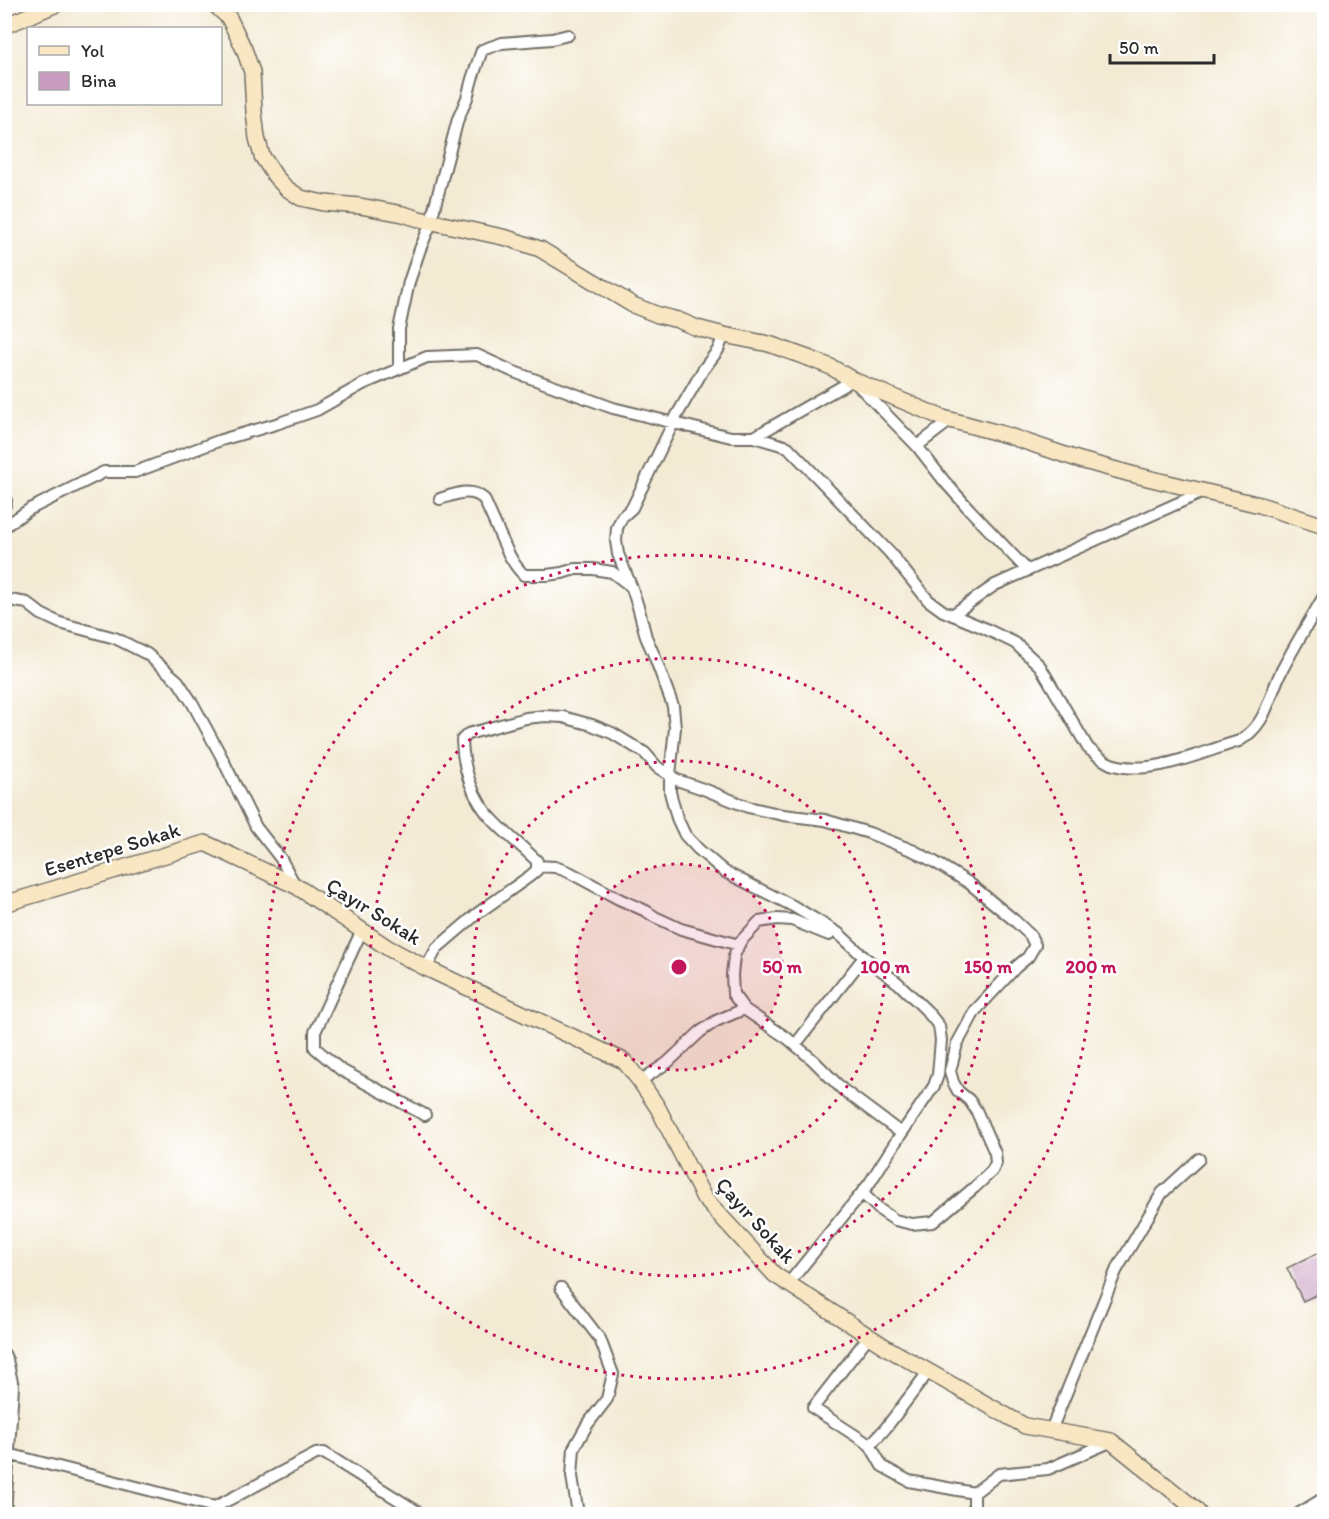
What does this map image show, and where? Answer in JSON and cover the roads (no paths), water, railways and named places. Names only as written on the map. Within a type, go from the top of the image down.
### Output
[{"type":"street","points":[[4,26],[57,4]]},
{"type":"street","points":[[214,4],[229,18],[252,72],[257,138],[262,156],[286,189],[301,198],[403,214],[507,238],[540,249],[633,304],[658,315],[697,328],[769,344],[811,359],[853,380],[951,420],[1006,435],[1090,463],[1260,505],[1324,526]]},
{"type":"street","points":[[399,369],[399,329],[403,305],[431,222],[458,119],[468,98],[482,50],[501,43],[552,39],[568,35]]},
{"type":"street","points":[[724,335],[718,350],[698,377],[673,423],[632,508],[622,517],[617,528],[618,554],[632,587],[646,637],[673,706],[675,728],[670,792],[677,818],[685,836],[725,872],[794,906],[838,933],[864,957],[898,982],[939,1026],[941,1040],[939,1074],[934,1086],[875,1175],[788,1284]]},
{"type":"street","points":[[4,527],[30,509],[104,472],[135,472],[221,440],[307,414],[363,384],[427,357],[477,355],[514,372],[613,408],[731,437],[754,437],[788,447],[890,554],[928,600],[943,611],[1015,643],[1030,656],[1040,666],[1088,748],[1110,763],[1127,767],[1167,764],[1239,741],[1250,735],[1266,711],[1282,670],[1324,596]]},
{"type":"street","points":[[754,437],[853,380]]},
{"type":"street","points":[[853,380],[917,446],[970,510],[1028,570]]},
{"type":"street","points":[[917,446],[951,420]]},
{"type":"street","points":[[440,499],[469,492],[478,494],[484,500],[510,559],[524,575],[547,575],[575,569],[593,569],[612,572],[632,587]]},
{"type":"street","points":[[952,615],[995,585],[1203,492]]},
{"type":"street","points":[[4,496],[4,508]]},
{"type":"street","points":[[4,599],[27,603],[41,614],[60,623],[115,638],[147,654],[178,681],[220,754],[256,827],[281,860],[296,886]]},
{"type":"street","points":[[426,968],[437,948],[478,912],[537,870],[537,861],[491,819],[477,799],[462,756],[462,740],[468,734],[526,718],[563,717],[592,725],[645,753],[657,767],[677,780],[748,807],[783,815],[825,820],[869,833],[914,851],[969,884],[1030,935],[1035,945],[1028,957],[975,1011],[957,1044],[950,1071],[958,1091],[976,1110],[995,1153],[996,1163],[992,1171],[933,1222],[912,1224],[894,1220],[862,1192]]},
{"type":"street","name":"Esentepe Sokak","points":[[4,904],[205,843],[296,886]]},
{"type":"street","points":[[537,866],[555,867],[569,872],[681,929],[738,945]]},
{"type":"street","name":"Çayır Sokak","points":[[296,886],[388,948],[624,1060],[658,1108],[704,1198],[775,1275],[869,1336],[1025,1426],[1111,1441],[1195,1509],[1198,1515]]},
{"type":"street","points":[[851,945],[792,920],[777,919],[759,922],[738,945],[734,956],[733,994],[744,1009],[795,1045],[842,1089],[901,1134]]},
{"type":"street","points":[[362,930],[315,1032],[315,1047],[341,1070],[425,1115]]},
{"type":"street","points":[[795,1045],[864,957]]},
{"type":"street","points":[[640,1081],[667,1063],[700,1032],[716,1021],[744,1009]]},
{"type":"street","points":[[1051,1430],[1116,1271],[1162,1193],[1199,1160]]},
{"type":"street","points":[[561,1288],[600,1339],[613,1374],[607,1399],[586,1425],[574,1448],[572,1476],[578,1515]]},
{"type":"street","points":[[869,1336],[813,1408],[870,1445],[882,1466],[909,1481],[974,1493],[999,1474],[1048,1469],[1111,1441]]},
{"type":"street","points":[[4,1354],[8,1360],[13,1386],[5,1515]]},
{"type":"street","points":[[870,1445],[929,1371]]},
{"type":"street","points":[[7,1454],[215,1511],[316,1454],[324,1453],[420,1515]]},
{"type":"street","points":[[974,1493],[974,1515]]},
{"type":"street","points":[[1298,1515],[1324,1498]]}]
